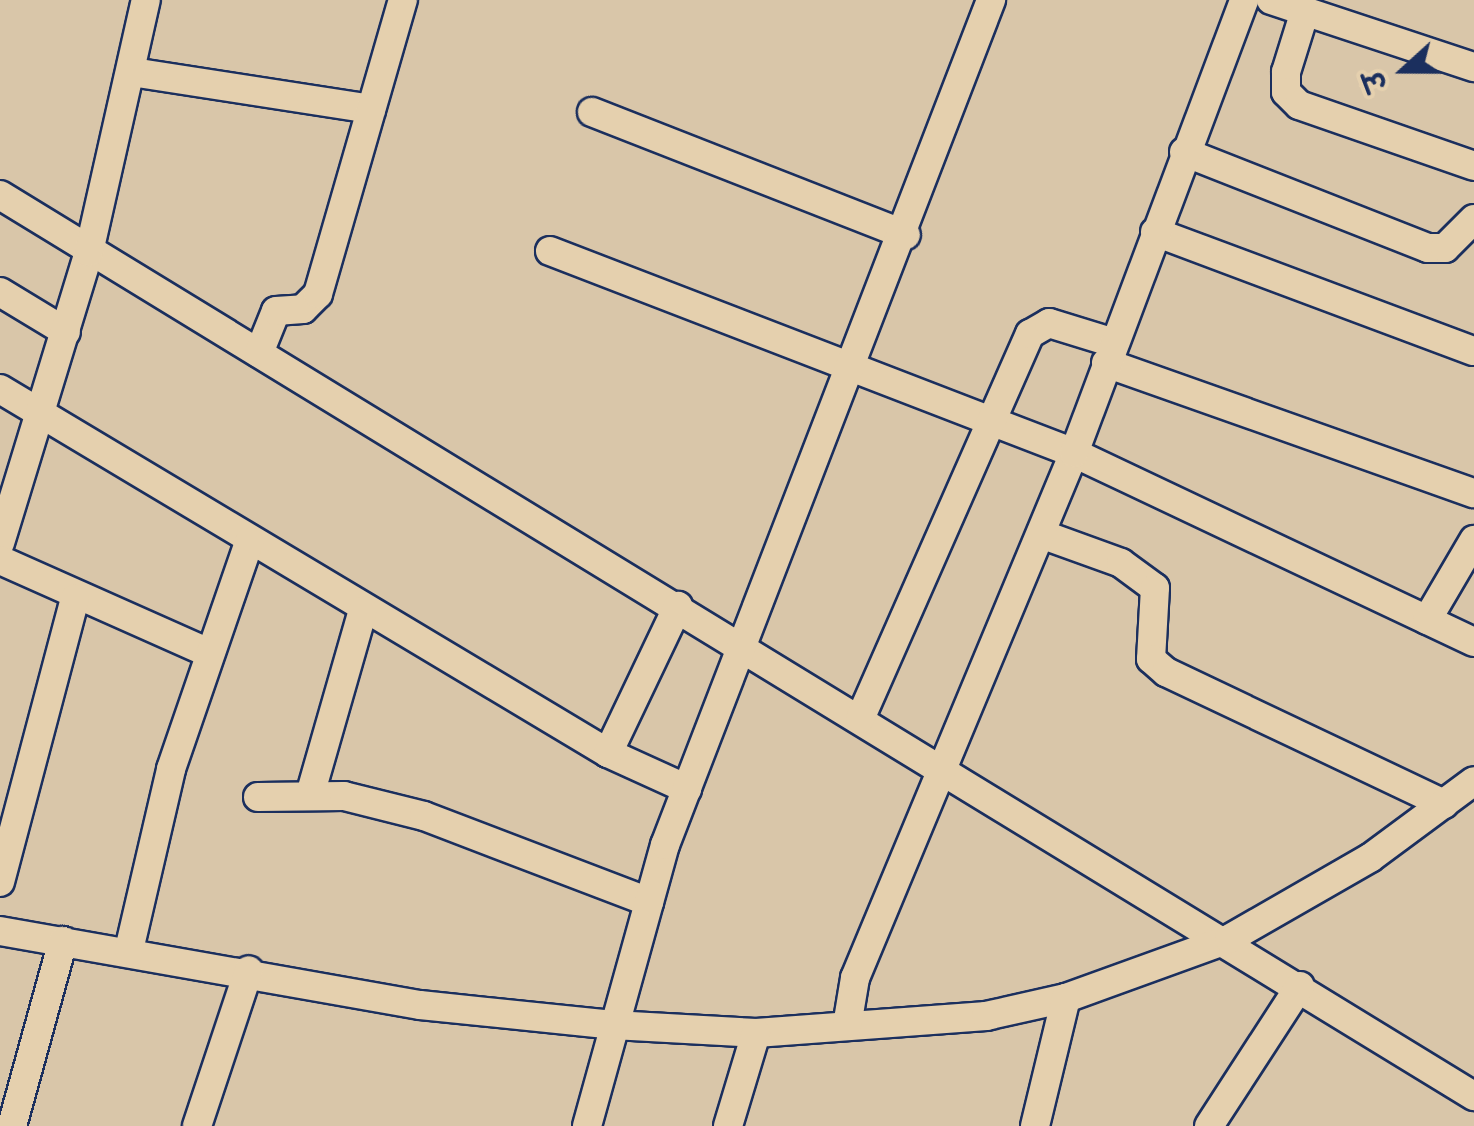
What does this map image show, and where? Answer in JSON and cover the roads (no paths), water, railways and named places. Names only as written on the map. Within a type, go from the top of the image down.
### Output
[{"type":"street","points":[[0,543],[89,252],[146,0]]},
{"type":"street","points":[[259,353],[276,311],[303,309],[318,294],[403,0]]},
{"type":"street","points":[[587,1126],[649,902],[687,789],[906,235],[991,0]]},
{"type":"street","points":[[847,1026],[855,978],[1042,534],[1244,0]]},
{"type":"street","points":[[1270,0],[1474,66]]},
{"type":"street","points":[[1305,11],[1286,72],[1286,92],[1299,105],[1474,166]]},
{"type":"street","points":[[132,72],[371,109]]},
{"type":"street","points":[[592,112],[906,235]]},
{"type":"street","points":[[1184,152],[1428,248],[1445,248],[1474,219]]},
{"type":"street","points":[[0,196],[678,606],[942,773],[1229,940],[1474,1096]]},
{"type":"street","points":[[1155,232],[1474,351]]},
{"type":"street","points":[[550,251],[855,365],[1074,453],[1474,642]]},
{"type":"street","points":[[0,292],[66,332]]},
{"type":"street","points":[[860,719],[990,422],[1037,326],[1474,492]]},
{"type":"street","points":[[0,390],[608,753],[687,789]]},
{"type":"street","points":[[1042,534],[1122,563],[1155,588],[1151,660],[1166,672],[1444,804]]},
{"type":"street","points":[[1427,620],[1474,540]]},
{"type":"street","points":[[129,950],[207,652],[249,542]]},
{"type":"street","points":[[0,560],[74,599],[207,652]]},
{"type":"street","points":[[0,882],[74,599]]},
{"type":"street","points":[[608,753],[678,606]]},
{"type":"street","points":[[310,795],[363,610]]},
{"type":"street","points":[[0,931],[249,970],[420,1005],[613,1025],[756,1033],[986,1016],[1066,998],[1229,940],[1296,906],[1474,781]]},
{"type":"street","points":[[258,797],[310,795],[424,816],[649,902]]},
{"type":"street","points":[[12,1126],[64,941]]},
{"type":"street","points":[[198,1126],[249,970]]},
{"type":"street","points":[[1209,1126],[1300,986]]},
{"type":"street","points":[[1035,1126],[1066,998]]},
{"type":"street","points":[[728,1126],[756,1033]]}]
